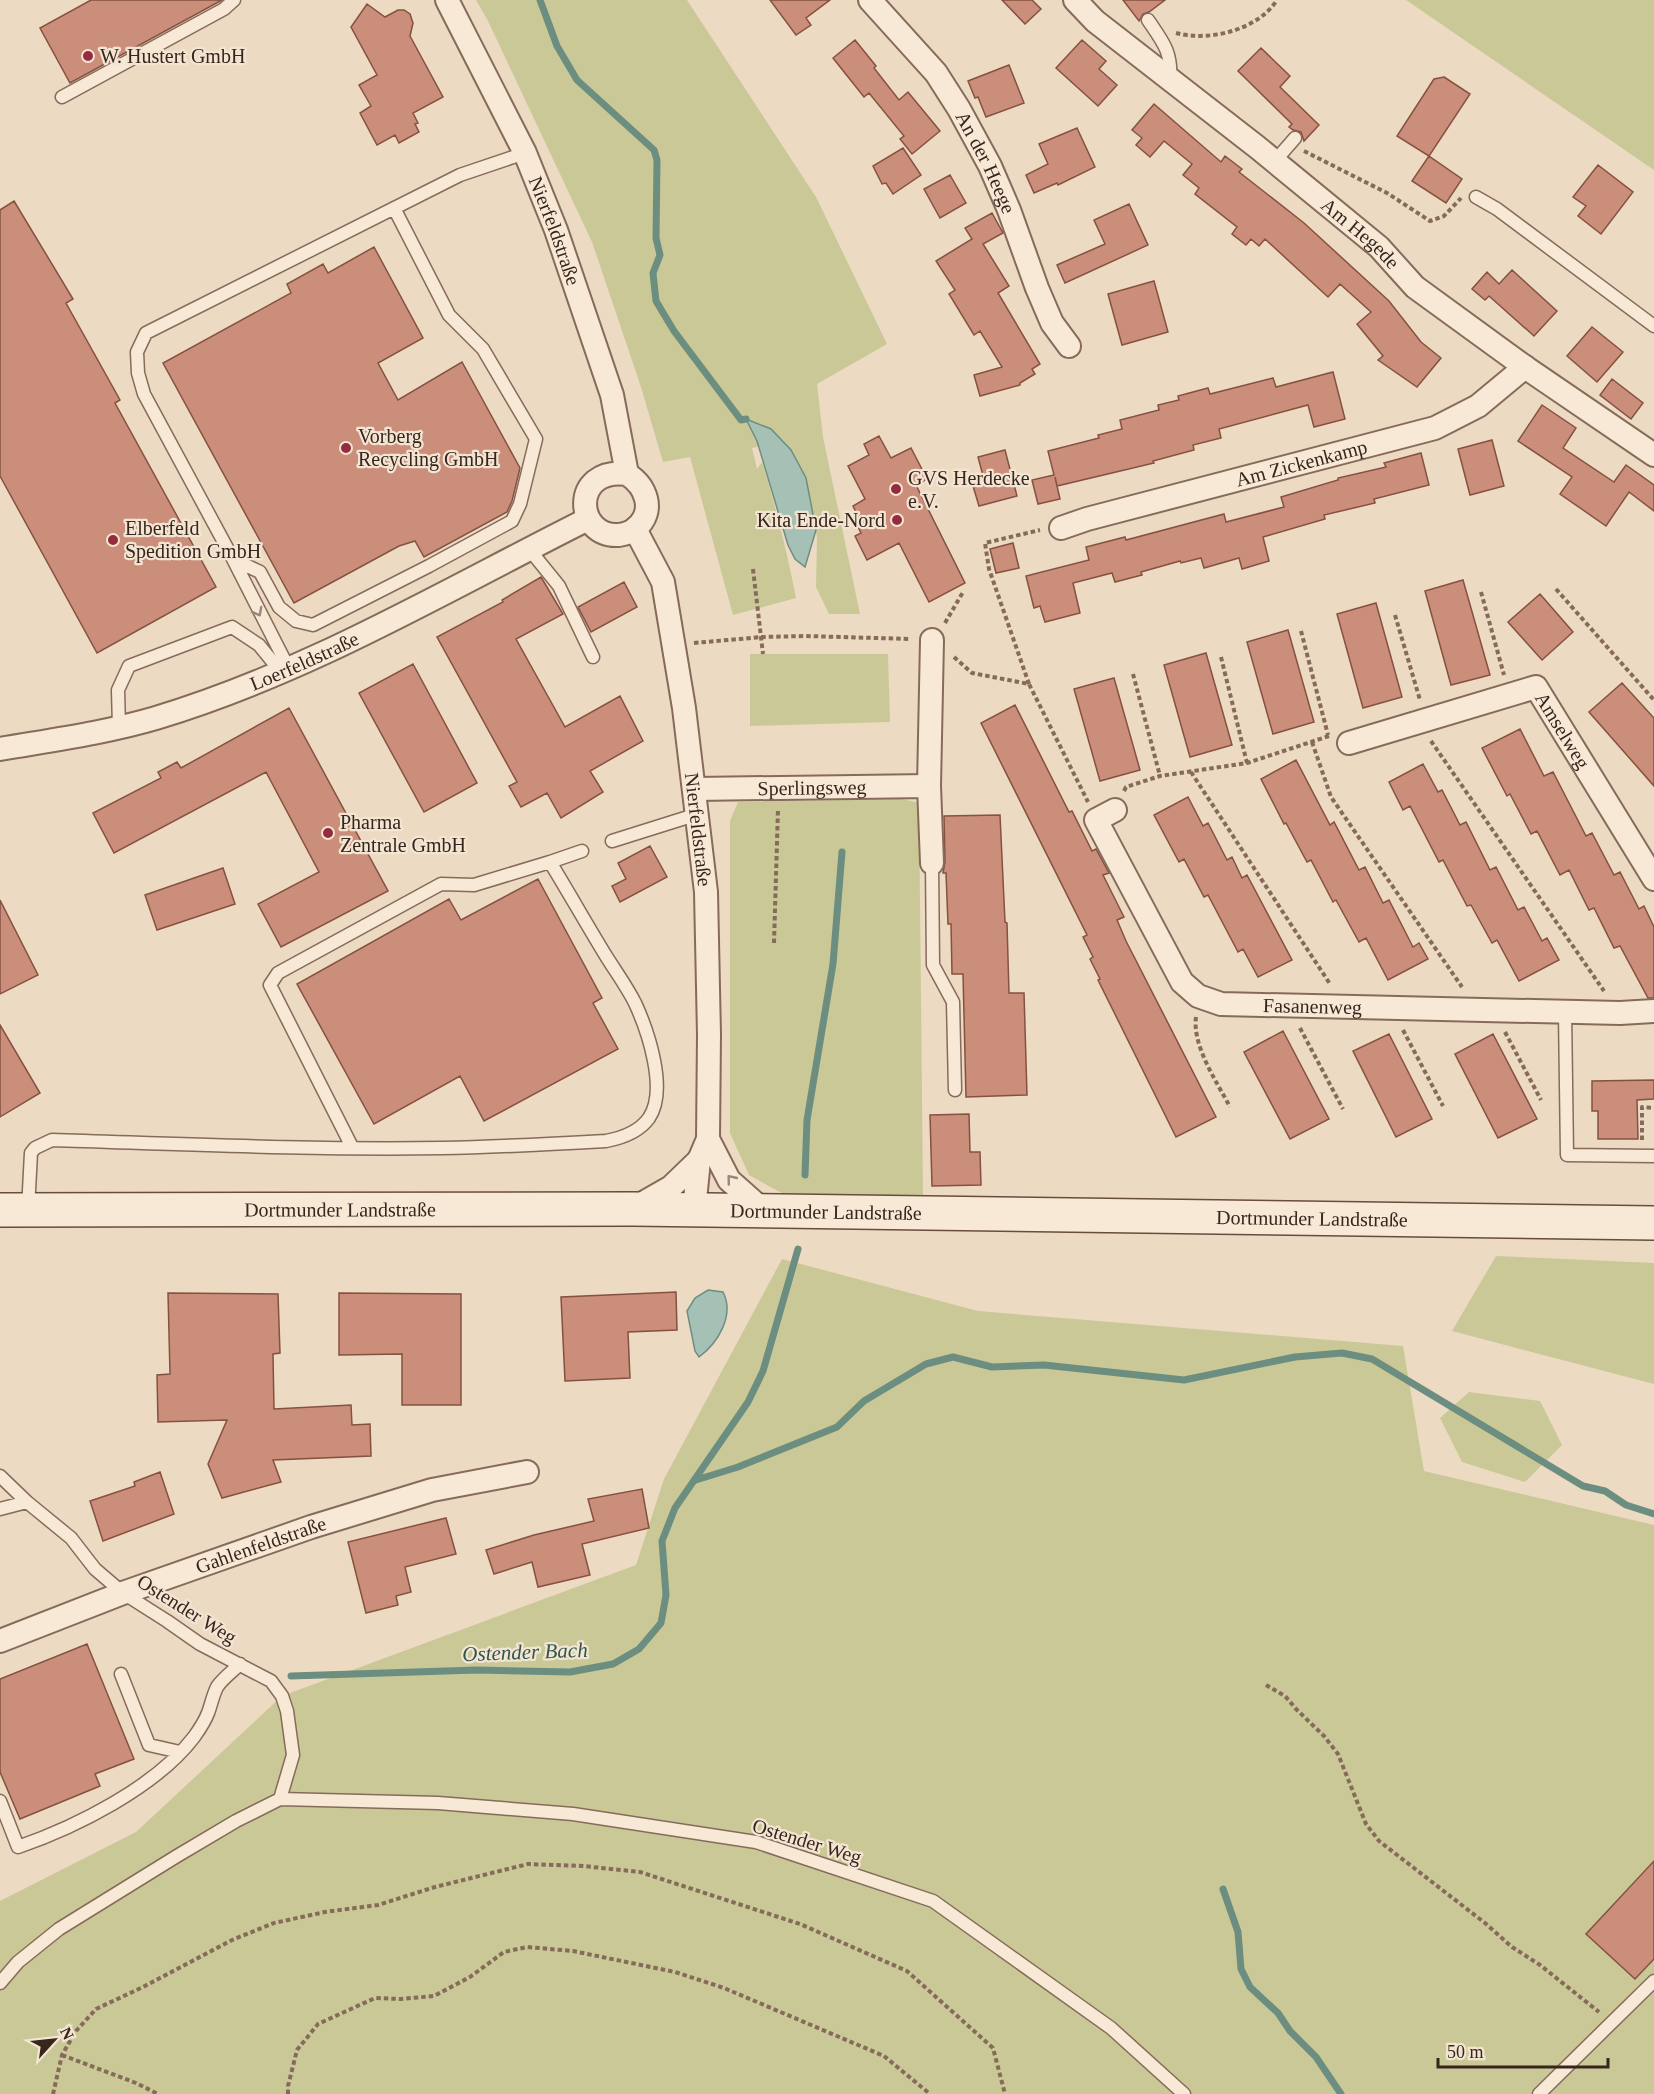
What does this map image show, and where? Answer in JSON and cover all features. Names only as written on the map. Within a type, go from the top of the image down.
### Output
[{"type":"main road","name":"Dortmunder Landstraße","points":[[14,1210],[633,1209],[1654,1223]]},
{"type":"street","name":"Nierfeldstraße","points":[[447,0],[525,153],[560,241],[609,383],[627,474],[644,489],[647,505],[643,520],[635,530],[663,582],[675,644],[695,789],[706,892],[709,1035],[708,1139],[699,1160],[694,1210]]},
{"type":"street","name":"An der Heege","points":[[870,0],[936,73],[959,109],[990,166],[1052,323],[1069,346]]},
{"type":"street","name":"Am Hegede","points":[[1075,0],[1095,21],[1379,247],[1415,287],[1525,367],[1654,455]]},
{"type":"street","name":"Am Zickenkamp","points":[[1061,528],[1087,519],[1435,428],[1478,406],[1525,367]]},
{"type":"street","points":[[627,474],[613,472],[598,478],[590,486],[585,500],[585,510],[588,519],[599,531],[612,535],[635,530]]},
{"type":"street","name":"Loerfeldstraße","points":[[0,749],[119,727],[211,700],[285,671],[375,630],[588,519]]},
{"type":"street","points":[[932,640],[929,786],[932,863]]},
{"type":"street","name":"Amselweg","points":[[1349,743],[1536,687],[1654,879]]},
{"type":"street","name":"Sperlingsweg","points":[[695,789],[929,786]]},
{"type":"street","points":[[1115,810],[1096,819],[1182,982],[1198,996]]},
{"type":"street","name":"Fasanenweg","points":[[1198,996],[1221,1004],[1620,1013],[1654,1011]]},
{"type":"street","name":"Nierfeldstraße","points":[[708,1139],[729,1180],[764,1211]]},
{"type":"street","name":"Nierfeldstraße","points":[[633,1209],[671,1187],[699,1160]]},
{"type":"street","name":"Gahlenfeldstraße","points":[[0,1641],[123,1593],[311,1527],[432,1490],[527,1472]]},
{"type":"lane","points":[[62,97],[224,9],[234,0]]},
{"type":"lane","points":[[1148,20],[1169,52],[1170,79]]},
{"type":"lane","points":[[1274,162],[1293,141]]},
{"type":"lane","points":[[285,671],[232,559],[144,394],[138,374],[137,352],[146,333],[460,175],[525,153]]},
{"type":"lane","points":[[1476,198],[1497,209],[1654,326]]},
{"type":"lane","points":[[232,559],[260,572],[279,607],[296,621],[313,625],[512,521],[520,504],[536,439],[483,349],[449,315],[394,208]]},
{"type":"lane","points":[[529,549],[559,586],[593,657]]},
{"type":"lane","points":[[119,727],[118,690],[129,666],[232,627],[259,645],[285,671]]},
{"type":"lane","points":[[612,841],[698,814]]},
{"type":"lane","points":[[352,1148],[270,985],[273,978],[278,973],[441,884],[474,885],[582,851]]},
{"type":"lane","points":[[14,1210],[31,1153],[35,1148],[52,1140],[352,1148],[443,1148],[606,1141],[634,1132],[649,1118],[656,1101],[657,1073],[652,1050],[635,1004],[550,862]]},
{"type":"lane","points":[[932,863],[933,965],[953,1002],[955,1090]]},
{"type":"lane","points":[[1564,1012],[1567,1155],[1648,1156]]},
{"type":"lane","name":"Ostender Weg","points":[[0,1476],[27,1502],[71,1538],[95,1569],[123,1593],[200,1644],[271,1681],[282,1696],[293,1755],[280,1799]]},
{"type":"lane","points":[[0,1509],[27,1502]]},
{"type":"lane","points":[[0,1801],[18,1847],[50,1836],[96,1814],[157,1774],[180,1752],[193,1738],[207,1716],[217,1687],[240,1665]]},
{"type":"lane","points":[[121,1674],[149,1745],[180,1752]]},
{"type":"lane","name":"Ostender Weg","points":[[0,1983],[18,1962],[59,1929],[236,1821],[280,1799],[438,1803],[562,1813],[756,1842],[933,1901],[1111,2028],[1184,2094]]},
{"type":"lane","points":[[1539,2094],[1654,1981]]},
{"type":"path","points":[[1158,35],[1172,32],[1208,36],[1223,33],[1254,21],[1276,1]]},
{"type":"path","points":[[1293,141],[1387,193],[1430,221],[1444,216],[1456,201],[1465,195],[1476,198]]},
{"type":"path","points":[[1029,684],[989,569],[985,543],[1032,531],[1061,528]]},
{"type":"path","points":[[753,569],[763,654]]},
{"type":"path","points":[[1556,589],[1654,700]]},
{"type":"path","points":[[932,640],[963,592]]},
{"type":"path","points":[[1481,592],[1510,696]]},
{"type":"path","points":[[1395,615],[1422,722],[1620,1013]]},
{"type":"path","points":[[1115,810],[1126,787],[1160,776],[1247,763],[1328,736],[1301,631]]},
{"type":"path","points":[[1221,657],[1247,763]]},
{"type":"path","points":[[1133,674],[1160,776]]},
{"type":"path","points":[[1312,742],[1331,797],[1486,1010],[1541,1100]]},
{"type":"path","points":[[1191,772],[1345,1007]]},
{"type":"path","points":[[774,943],[778,787]]},
{"type":"path","points":[[1198,996],[1194,1028],[1197,1042],[1230,1107]]},
{"type":"path","points":[[1289,1006],[1343,1109]]},
{"type":"path","points":[[1392,1008],[1443,1106]]},
{"type":"path","points":[[1648,1156],[1642,1107],[1654,1108]]},
{"type":"path","points":[[1266,1685],[1285,1696],[1324,1736],[1338,1754],[1366,1824],[1379,1840],[1401,1860],[1485,1923],[1512,1947],[1540,1965],[1611,2023]]},
{"type":"path","points":[[53,2094],[62,2055],[76,2031],[96,2009],[144,1988],[232,1940],[274,1923],[325,1912],[378,1905],[435,1887],[528,1864],[584,1866],[640,1872],[800,1924],[907,1971],[993,2049],[1005,2094]]},
{"type":"path","points":[[288,2094],[288,2085],[297,2050],[318,2024],[375,1998],[400,1999],[434,1996],[470,1977],[504,1952],[527,1947],[573,1951],[675,1972],[724,1988],[884,2056],[930,2094]]},
{"type":"path","points":[[62,2055],[136,2083],[158,2094]]},
{"type":"shaded area","points":[[476,0],[687,0],[816,197],[887,344],[817,384],[823,437],[860,614],[829,614],[816,587],[817,537],[806,478],[766,445],[752,448],[757,469],[762,462],[767,479],[796,598],[733,615],[690,457],[663,462],[641,387],[592,242]]},
{"type":"shaded area","points":[[1406,0],[1654,0],[1654,170]]},
{"type":"shaded area","points":[[746,419],[771,429],[791,450],[806,478],[816,530],[805,567],[795,559],[788,545],[757,441]]},
{"type":"shaded area","points":[[750,654],[888,654],[890,722],[750,726]]},
{"type":"shaded area","points":[[903,799],[919,803],[923,1195],[785,1195],[749,1175],[730,1133],[730,821],[738,802]]},
{"type":"shaded area","points":[[1496,1256],[1654,1263],[1654,1384],[1452,1331]]},
{"type":"shaded area","points":[[782,1259],[978,1311],[1403,1346],[1424,1471],[1654,1525],[1654,2094],[0,2094],[0,1901],[136,1832],[282,1696],[636,1565],[664,1479]]},
{"type":"shaded area","points":[[708,1290],[723,1292],[727,1310],[726,1319],[718,1336],[699,1357],[695,1351],[687,1311],[695,1298]]},
{"type":"shaded area","points":[[1469,1392],[1540,1401],[1562,1445],[1525,1482],[1462,1462],[1440,1418]]},
{"type":"building","name":"W. Hustert GmbH","points":[[91,0],[222,0],[70,83],[40,28]]},
{"type":"building","points":[[770,0],[830,0],[806,18],[811,25],[796,35]]},
{"type":"building","points":[[1002,0],[1032,0],[1041,9],[1025,24]]},
{"type":"building","points":[[1123,0],[1165,0],[1143,14],[1139,21]]},
{"type":"building","points":[[367,4],[385,17],[398,10],[404,10],[410,14],[413,23],[410,36],[443,97],[413,113],[419,132],[399,143],[395,135],[377,145],[360,113],[371,106],[359,85],[377,75],[351,27]]},
{"type":"building","points":[[855,40],[899,100],[908,92],[940,131],[912,154],[900,139],[904,136],[869,93],[864,97],[833,58]]},
{"type":"building","points":[[1082,40],[1106,61],[1099,69],[1117,85],[1098,106],[1056,68]]},
{"type":"building","points":[[1261,48],[1290,76],[1280,87],[1319,125],[1304,141],[1301,132],[1289,127],[1292,124],[1238,71]]},
{"type":"building","points":[[1009,65],[1024,103],[986,117],[968,81]]},
{"type":"building","points":[[1444,77],[1470,94],[1429,156],[1397,136],[1434,79]]},
{"type":"building","points":[[1154,104],[1221,162],[1225,156],[1242,169],[1239,172],[1304,223],[1389,301],[1421,342],[1441,358],[1417,387],[1378,360],[1383,356],[1357,324],[1371,312],[1340,284],[1328,297],[1265,239],[1259,246],[1251,239],[1246,245],[1232,234],[1237,227],[1195,194],[1199,188],[1183,175],[1192,164],[1164,141],[1150,157],[1136,145],[1142,138],[1132,130]]},
{"type":"building","points":[[1077,128],[1095,167],[1058,185],[1057,183],[1034,193],[1026,175],[1048,164],[1039,144]]},
{"type":"building","points":[[903,148],[921,175],[893,194],[886,183],[882,184],[873,166]]},
{"type":"building","points":[[1429,156],[1462,179],[1446,203],[1412,181]]},
{"type":"building","points":[[1598,165],[1633,192],[1601,234],[1578,216],[1586,206],[1573,197]]},
{"type":"building","points":[[950,175],[966,203],[940,218],[924,189]]},
{"type":"building","points":[[14,201],[73,299],[66,303],[120,400],[115,403],[216,587],[97,653],[0,476],[0,210]]},
{"type":"building","points":[[1129,204],[1148,245],[1065,283],[1057,265],[1105,244],[1094,220]]},
{"type":"building","points":[[992,213],[1003,233],[983,244],[1009,286],[998,293],[1040,364],[1032,369],[1035,374],[1020,385],[980,396],[974,375],[1002,367],[980,331],[974,335],[949,294],[955,290],[936,261],[972,239],[965,228]]},
{"type":"building","name":"Vorberg Recycling GmbH","points":[[374,247],[423,338],[378,363],[398,400],[462,362],[520,468],[507,512],[424,557],[415,541],[399,546],[294,603],[163,363],[291,293],[287,284],[323,264],[328,273]]},
{"type":"building","points":[[1512,270],[1557,311],[1534,336],[1489,296],[1485,300],[1472,289],[1487,272],[1499,284]]},
{"type":"building","points":[[1154,281],[1168,332],[1122,345],[1108,294]]},
{"type":"building","points":[[1592,327],[1623,352],[1597,382],[1567,356]]},
{"type":"building","points":[[1333,372],[1345,419],[1314,427],[1308,405],[1219,429],[1221,438],[1193,445],[1194,450],[1153,461],[1154,463],[1057,486],[1060,499],[1038,504],[1032,480],[1054,475],[1048,451],[1099,438],[1098,435],[1122,429],[1120,420],[1159,410],[1158,405],[1179,400],[1178,396],[1208,388],[1210,394],[1273,378],[1276,387]]},
{"type":"building","points":[[1612,379],[1643,403],[1631,419],[1600,395]]},
{"type":"building","points":[[1542,405],[1576,428],[1563,448],[1614,482],[1626,465],[1654,485],[1654,511],[1629,492],[1606,526],[1560,494],[1572,477],[1518,441]]},
{"type":"building","name":"Kita Ende-Nord","points":[[879,436],[891,458],[911,448],[927,479],[916,485],[965,583],[929,602],[899,543],[867,560],[855,536],[861,533],[857,525],[861,523],[853,506],[865,499],[848,466],[869,455],[864,444]]},
{"type":"building","points":[[1492,440],[1504,486],[1470,495],[1458,449]]},
{"type":"building","points":[[1005,450],[1017,496],[979,506],[973,486],[985,483],[978,457]]},
{"type":"building","points":[[1421,453],[1429,485],[1374,499],[1375,503],[1324,515],[1325,519],[1263,537],[1269,561],[1242,569],[1239,558],[1204,568],[1201,558],[1181,563],[1180,561],[1115,582],[1112,573],[1073,583],[1080,613],[1045,622],[1040,606],[1034,608],[1026,576],[1089,560],[1086,547],[1125,537],[1126,540],[1224,514],[1226,522],[1284,507],[1281,497],[1338,480],[1338,478],[1386,467],[1384,463]]},
{"type":"building","points":[[1013,543],[1019,568],[996,573],[990,549]]},
{"type":"building","points":[[541,577],[563,614],[516,639],[565,727],[620,696],[643,741],[590,771],[603,792],[561,818],[547,793],[521,807],[509,786],[517,782],[437,637],[503,602],[502,600]]},
{"type":"building","points":[[1463,580],[1490,675],[1451,685],[1425,591]]},
{"type":"building","points":[[624,582],[637,607],[591,632],[578,607]]},
{"type":"building","points":[[1540,594],[1573,632],[1542,660],[1508,622]]},
{"type":"building","points":[[1376,603],[1402,697],[1363,708],[1337,614]]},
{"type":"building","points":[[1288,630],[1314,722],[1273,734],[1247,642]]},
{"type":"building","points":[[1206,653],[1232,745],[1190,757],[1164,665]]},
{"type":"building","points":[[413,664],[477,783],[424,812],[359,693]]},
{"type":"building","points":[[1114,678],[1140,770],[1100,781],[1074,689]]},
{"type":"building","points":[[1622,683],[1654,718],[1654,786],[1589,712]]},
{"type":"building","points":[[1015,705],[1069,812],[1072,811],[1092,851],[1096,849],[1109,873],[1103,875],[1124,917],[1117,920],[1126,941],[1216,1117],[1176,1137],[1098,980],[1100,979],[1090,959],[1093,957],[1083,937],[1087,935],[981,723]]},
{"type":"building","name":"Pharma Zentrale GmbH","points":[[289,708],[388,891],[281,947],[258,904],[319,872],[266,772],[114,853],[93,813],[161,778],[158,772],[177,762],[181,768]]},
{"type":"building","points":[[1520,729],[1544,776],[1553,772],[1586,836],[1592,833],[1614,875],[1620,872],[1639,909],[1644,906],[1654,927],[1654,998],[1648,998],[1620,946],[1614,948],[1594,908],[1589,910],[1569,870],[1560,875],[1537,831],[1531,834],[1510,794],[1507,796],[1482,748]]},
{"type":"building","points":[[1296,760],[1330,825],[1334,822],[1359,870],[1365,867],[1383,903],[1389,900],[1413,947],[1419,943],[1428,959],[1388,980],[1366,938],[1359,942],[1336,900],[1333,902],[1311,860],[1307,862],[1286,823],[1284,824],[1261,779]]},
{"type":"building","points":[[1423,764],[1438,792],[1442,790],[1460,825],[1466,822],[1490,870],[1496,867],[1518,910],[1524,907],[1542,941],[1547,938],[1559,960],[1519,981],[1497,940],[1492,943],[1471,905],[1467,906],[1443,860],[1439,862],[1410,806],[1403,810],[1389,782]]},
{"type":"building","points":[[1188,797],[1203,826],[1208,823],[1227,860],[1232,857],[1242,878],[1247,875],[1292,960],[1258,977],[1243,949],[1238,952],[1208,895],[1204,897],[1184,859],[1179,862],[1154,815]]},
{"type":"building","points":[[1000,815],[1009,993],[1024,993],[1027,1095],[966,1097],[963,974],[952,974],[951,924],[948,924],[946,873],[943,873],[945,862],[944,816]]},
{"type":"building","points":[[650,846],[667,877],[620,902],[612,886],[626,879],[618,863]]},
{"type":"building","points":[[223,868],[235,904],[157,930],[145,895]]},
{"type":"building","points":[[538,879],[602,998],[593,1003],[618,1049],[484,1121],[460,1076],[374,1124],[297,984],[449,899],[461,920]]},
{"type":"building","points":[[0,900],[38,975],[0,994]]},
{"type":"building","points":[[0,1025],[40,1093],[0,1117]]},
{"type":"building","points":[[1283,1031],[1329,1119],[1290,1139],[1244,1052]]},
{"type":"building","points":[[1389,1034],[1432,1119],[1396,1137],[1353,1051]]},
{"type":"building","points":[[1493,1034],[1537,1119],[1498,1138],[1455,1054]]},
{"type":"building","points":[[1654,1080],[1654,1099],[1637,1100],[1638,1139],[1598,1139],[1598,1111],[1592,1111],[1592,1081]]},
{"type":"building","points":[[969,1114],[970,1152],[980,1152],[981,1185],[932,1186],[930,1115]]},
{"type":"building","points":[[676,1292],[677,1330],[628,1332],[630,1378],[565,1381],[561,1297]]},
{"type":"building","points":[[168,1293],[278,1294],[280,1353],[273,1354],[274,1409],[351,1405],[352,1425],[370,1424],[371,1456],[273,1460],[281,1482],[222,1498],[208,1464],[227,1420],[158,1422],[157,1375],[170,1374]]},
{"type":"building","points":[[339,1293],[461,1294],[461,1405],[402,1405],[402,1354],[339,1355]]},
{"type":"building","points":[[160,1472],[174,1514],[103,1541],[90,1501],[135,1486],[134,1482]]},
{"type":"building","points":[[642,1489],[649,1528],[582,1544],[590,1575],[538,1587],[532,1562],[494,1574],[486,1550],[534,1535],[594,1521],[588,1499]]},
{"type":"building","points":[[446,1518],[456,1554],[405,1567],[411,1592],[396,1596],[398,1605],[366,1613],[348,1542]]},
{"type":"building","points":[[87,1644],[134,1759],[95,1774],[100,1786],[20,1819],[0,1772],[0,1679]]},
{"type":"building","points":[[1654,1861],[1654,1959],[1635,1979],[1586,1934]]},
{"type":"waterway","points":[[540,0],[557,46],[577,80],[654,150],[657,160],[656,238],[660,255],[653,273],[656,301],[674,331],[741,420],[746,419]]},
{"type":"waterway","points":[[805,1175],[807,1120],[833,964],[842,852]]},
{"type":"waterway","name":"Ostender Bach","points":[[291,1676],[477,1670],[570,1672],[613,1664],[639,1649],[661,1623],[666,1595],[662,1541],[675,1508],[748,1402],[763,1371],[798,1249]]},
{"type":"waterway","points":[[696,1480],[738,1467],[837,1427],[864,1401],[926,1364],[953,1357],[992,1367],[1044,1365],[1184,1380],[1295,1357],[1342,1353],[1372,1359],[1583,1486],[1605,1491],[1626,1505],[1654,1514]]},
{"type":"waterway","points":[[1223,1889],[1238,1932],[1241,1969],[1250,1987],[1278,2013],[1290,2031],[1316,2057],[1341,2094]]},
{"type":"place","name":"W. Hustert GmbH","points":[[88,56]]},
{"type":"place","name":"Vorberg Recycling GmbH","points":[[346,448]]},
{"type":"place","name":"GVS Herdecke e.V.","points":[[896,489]]},
{"type":"place","name":"Kita Ende-Nord","points":[[897,520]]},
{"type":"place","name":"Elberfeld Spedition GmbH","points":[[113,540]]},
{"type":"place","name":"Pharma Zentrale GmbH","points":[[328,833]]}]
